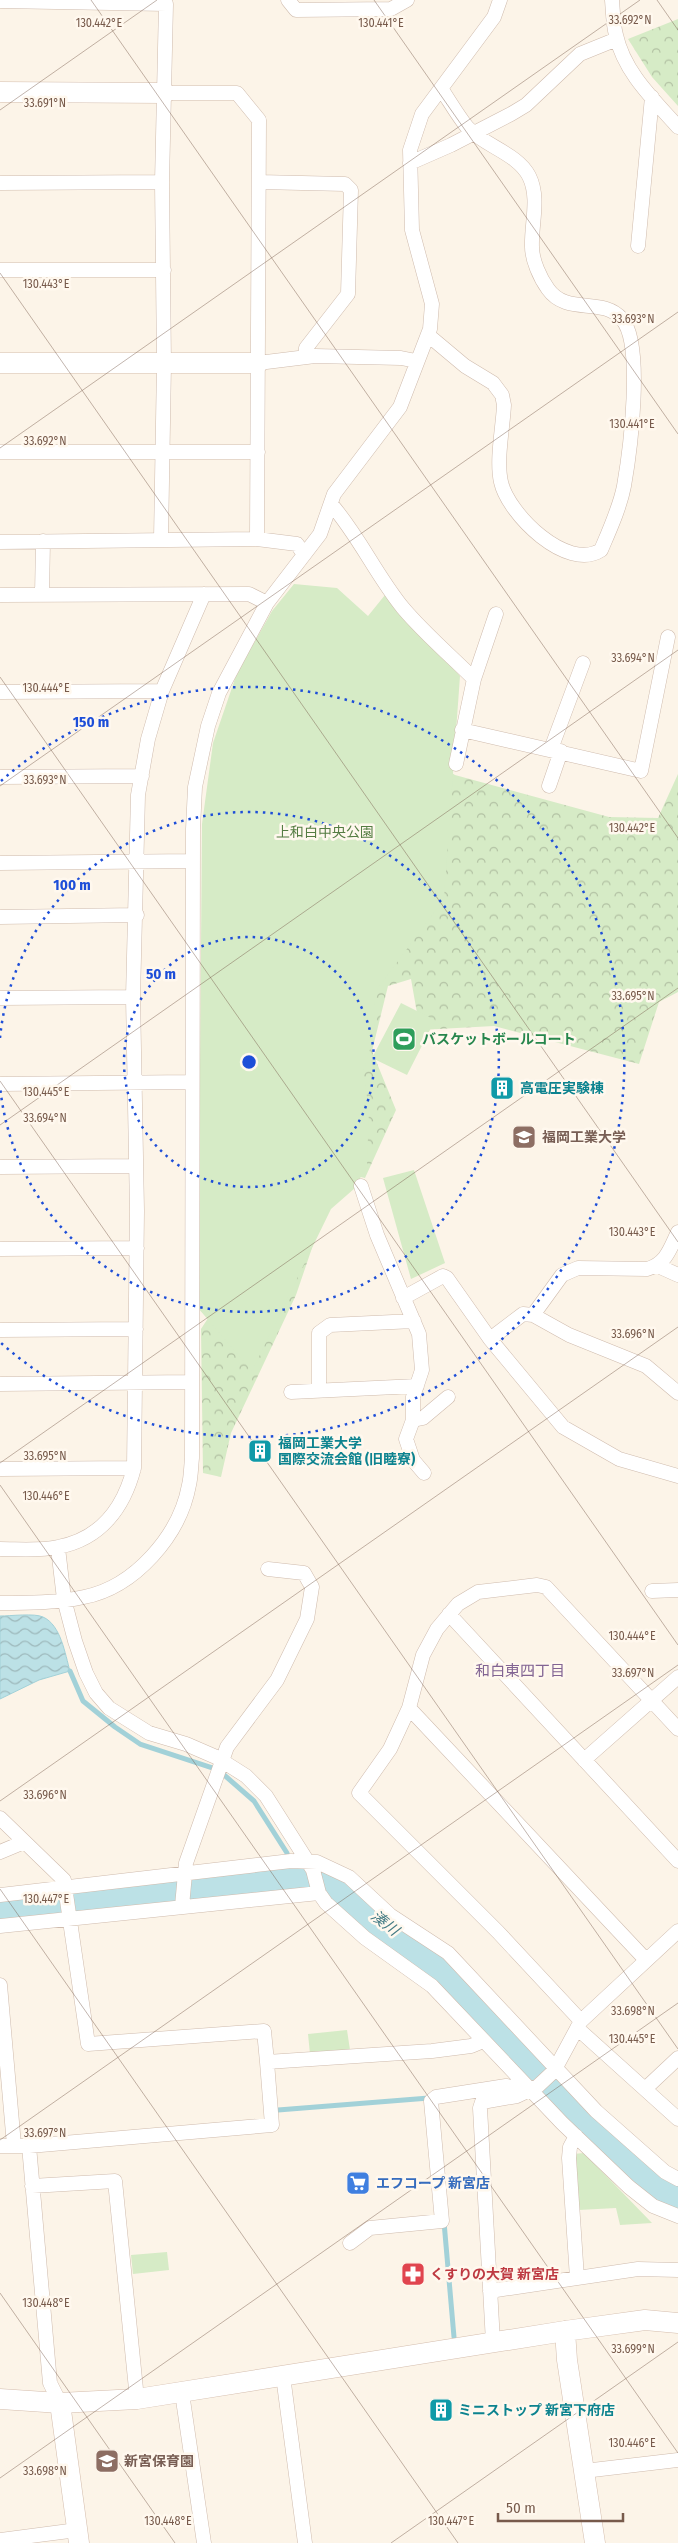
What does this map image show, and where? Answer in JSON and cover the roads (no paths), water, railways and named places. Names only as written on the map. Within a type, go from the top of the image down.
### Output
[{"type":"street","points":[[288,0],[296,10],[391,9],[407,0]]},
{"type":"street","points":[[0,1603],[84,1597],[117,1584],[139,1570],[171,1531],[182,1508],[189,1486],[192,1458],[192,1082],[195,787],[208,726],[219,693],[267,603],[320,534],[334,494],[400,407],[416,361],[428,335],[432,304],[412,230],[410,163],[412,138],[422,114],[442,90],[494,17],[500,0]]},
{"type":"street","points":[[612,0],[617,39],[623,57],[634,76],[678,126]]},
{"type":"street","points":[[0,1],[166,4],[162,182],[164,270],[162,539]]},
{"type":"street","points":[[410,163],[475,133],[526,105],[580,54],[617,39]]},
{"type":"street","points":[[428,335],[458,361],[493,384],[502,394],[504,405],[500,481],[506,496],[527,524],[546,542],[567,550],[587,555],[595,554],[601,550],[624,487],[633,413],[633,344],[630,332],[621,317],[608,310],[559,301],[548,289],[538,270],[532,248],[534,187],[528,173],[517,162],[468,127],[442,90]]},
{"type":"street","points":[[0,92],[237,93],[259,120],[257,539]]},
{"type":"street","points":[[638,246],[652,97]]},
{"type":"street","points":[[0,183],[162,182]]},
{"type":"street","points":[[259,182],[346,184],[351,190],[348,294],[306,348],[305,357]]},
{"type":"street","points":[[0,270],[164,270]]},
{"type":"street","points":[[0,363],[258,363],[305,357],[400,358],[416,361]]},
{"type":"street","points":[[0,452],[258,452]]},
{"type":"street","points":[[331,504],[350,526],[382,579],[404,609],[474,679]]},
{"type":"street","points":[[0,542],[257,539],[296,544],[304,554]]},
{"type":"street","points":[[42,595],[43,541]]},
{"type":"street","points":[[0,1549],[58,1548],[82,1539],[101,1527],[117,1511],[130,1485],[134,1468],[136,1166],[133,997],[137,915],[138,795],[148,739],[162,691],[204,594]]},
{"type":"street","points":[[0,595],[249,594],[267,603]]},
{"type":"street","points":[[456,764],[474,679],[496,614]]},
{"type":"street","points":[[462,730],[641,771],[668,637]]},
{"type":"street","points":[[549,786],[556,750],[584,664]]},
{"type":"street","points":[[0,692],[162,691]]},
{"type":"street","points":[[0,777],[142,776]]},
{"type":"street","points":[[0,863],[193,861]]},
{"type":"street","points":[[0,917],[137,915]]},
{"type":"street","points":[[0,998],[133,997]]},
{"type":"street","points":[[0,1084],[192,1082]]},
{"type":"street","points":[[0,1167],[136,1166]]},
{"type":"street","points":[[360,1186],[377,1235],[414,1321],[422,1347],[422,1370],[413,1397],[413,1420],[406,1439],[408,1449],[424,1473]]},
{"type":"street","points":[[533,1315],[568,1271],[578,1268],[647,1269],[658,1266],[666,1258],[678,1232]]},
{"type":"street","points":[[0,1249],[136,1248]]},
{"type":"street","points":[[658,1266],[678,1275]]},
{"type":"street","points":[[403,1298],[443,1276],[490,1340],[563,1427],[619,1460],[678,1476]]},
{"type":"street","points":[[490,1340],[523,1314],[533,1315],[569,1335],[646,1366],[678,1393]]},
{"type":"street","points":[[319,1390],[319,1333],[323,1328],[330,1325],[414,1321]]},
{"type":"street","points":[[0,1330],[136,1330]]},
{"type":"street","points":[[0,1384],[192,1382]]},
{"type":"street","points":[[291,1392],[417,1386]]},
{"type":"street","points":[[413,1420],[423,1418],[448,1397]]},
{"type":"street","points":[[0,1469],[134,1468]]},
{"type":"street","points":[[58,1548],[64,1599],[86,1673],[96,1693],[109,1708],[149,1733],[186,1744],[223,1762],[246,1776],[266,1796],[312,1870],[320,1893],[326,1903],[365,1938],[432,1986],[530,2090],[629,2187],[653,2206],[678,2216]]},
{"type":"street","points":[[182,1903],[183,1876],[227,1747],[277,1680],[307,1619],[312,1587],[304,1573],[268,1569]]},
{"type":"street","points":[[678,1729],[546,1587],[537,1585],[478,1592],[458,1604],[437,1629],[423,1655],[409,1708],[390,1749],[359,1793],[498,1932],[579,2025],[678,2119]]},
{"type":"street","points":[[652,1591],[678,1590]]},
{"type":"street","points":[[449,1614],[678,1861]]},
{"type":"street","points":[[584,1760],[678,1677]]},
{"type":"street","points":[[409,1708],[646,1960]]},
{"type":"street","points":[[0,1818],[64,1880],[88,2044],[264,2030],[272,2125],[29,2146],[7,2146],[0,1985]]},
{"type":"street","points":[[0,1852],[24,1842]]},
{"type":"street","points":[[0,1894],[317,1862],[349,1877],[390,1915],[448,1953],[596,2111],[665,2172],[678,2180]]},
{"type":"street","points":[[0,1926],[182,1903],[320,1893]]},
{"type":"street","points":[[493,2342],[480,2108],[482,2102],[517,2096],[538,2086],[556,2067],[579,2025],[678,1931]]},
{"type":"street","points":[[267,2062],[432,2051],[471,2046],[484,2040]]},
{"type":"street","points":[[645,2089],[678,2058]]},
{"type":"street","points":[[350,2243],[370,2228],[442,2221],[433,2099],[506,2086],[530,2090]]},
{"type":"street","points":[[576,2136],[570,2147],[569,2158],[577,2278]]},
{"type":"street","points":[[0,2540],[78,2536],[60,2403],[50,2383],[29,2146]]},
{"type":"street","points":[[32,2186],[115,2181],[137,2399]]},
{"type":"street","points":[[490,2291],[638,2269],[678,2270]]},
{"type":"street","points":[[0,2399],[60,2403],[137,2399],[565,2331],[645,2320],[678,2323]]},
{"type":"street","points":[[565,2331],[595,2543]]},
{"type":"street","points":[[283,2376],[305,2543]]},
{"type":"street","points":[[182,2393],[204,2543]]},
{"type":"street","points":[[584,2471],[678,2460]]},
{"type":"water","points":[[34,1615],[49,1621],[58,1633],[70,1671],[39,1680],[0,1699],[0,1616]]},
{"type":"waterway","points":[[70,1671],[83,1701],[140,1744],[213,1768]]},
{"type":"waterway","points":[[223,1774],[254,1801],[287,1853],[290,1878]]},
{"type":"waterway","name":"湊川","points":[[0,1906],[290,1878],[333,1882],[381,1923],[439,1966],[584,2118],[660,2186],[678,2193]]},
{"type":"waterway","points":[[278,2110],[429,2098]]},
{"type":"waterway","points":[[444,2222],[454,2337]]},
{"type":"place","name":"バスケットボールコート","points":[[404,1039]]},
{"type":"place","name":"高電圧実験棟","points":[[502,1088]]},
{"type":"place","name":"福岡工業大学","points":[[524,1137]]},
{"type":"place","name":"福岡工業大学 国際交流会館 (旧睦寮)","points":[[260,1451]]},
{"type":"place","name":"エフコープ 新宮店","points":[[358,2183]]},
{"type":"place","name":"くすりの大賀 新宮店","points":[[413,2274]]},
{"type":"place","name":"ミニストップ 新宮下府店","points":[[441,2410]]},
{"type":"place","name":"新宮保育園","points":[[107,2461]]},
{"type":"district","name":"和白東四丁目","points":[[520,1671]]},
{"type":"park label","name":"上和白中央公園","points":[[325,832]]}]
